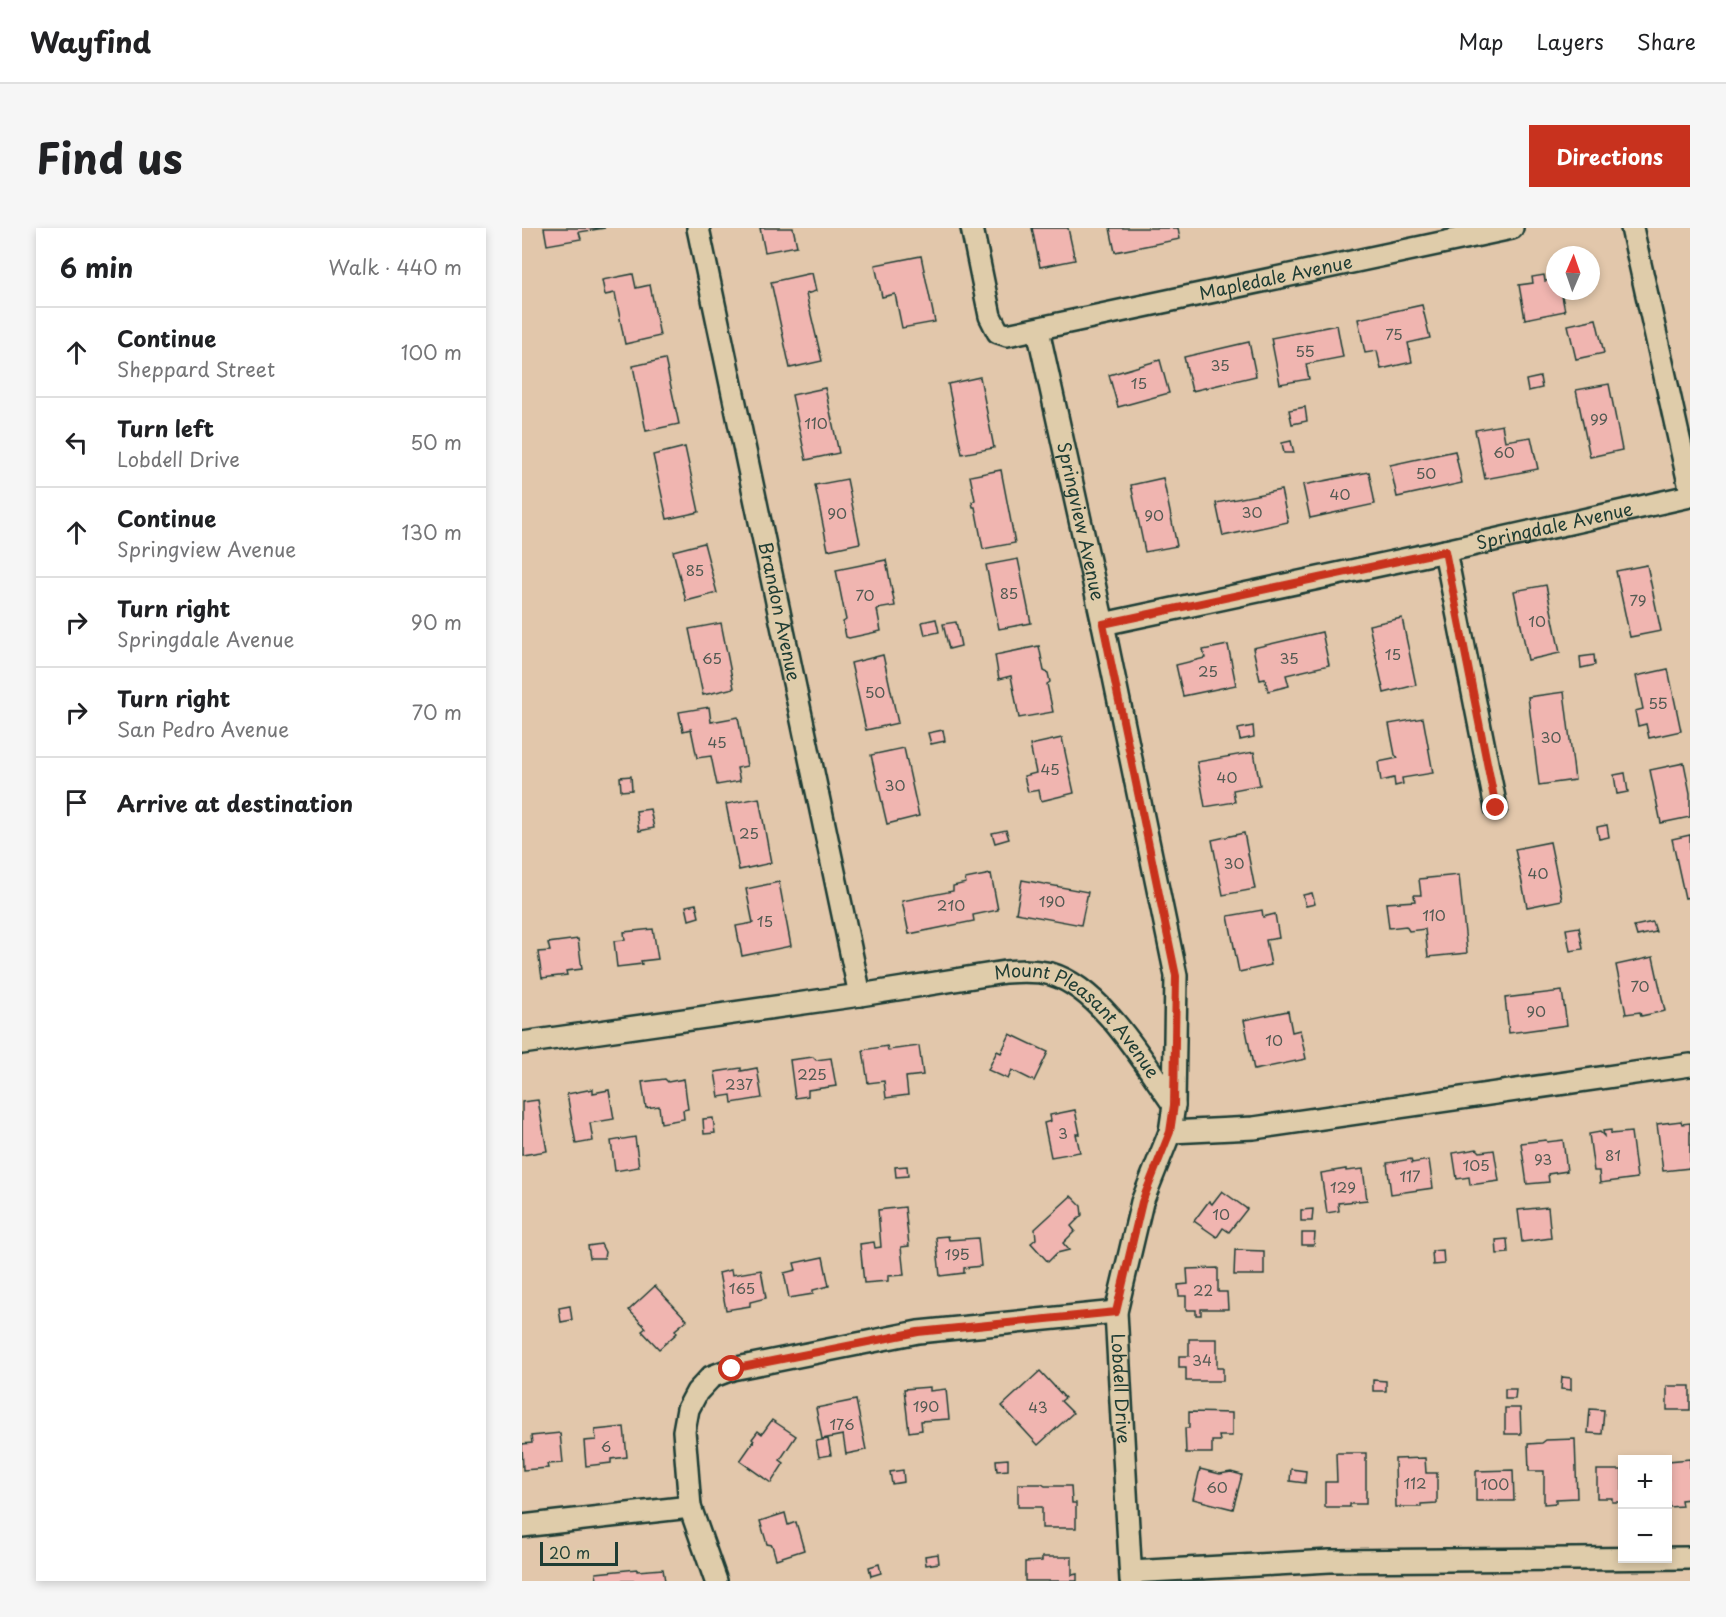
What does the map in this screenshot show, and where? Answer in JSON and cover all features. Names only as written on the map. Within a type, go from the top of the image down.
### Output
[{"type":"street","name":"Brandon Avenue","points":[[698,228],[860,995]]},
{"type":"street","name":"Mapledale Avenue","points":[[972,228],[990,316],[998,332],[1007,335],[1512,228]]},
{"type":"street","points":[[1632,228],[1690,488]]},
{"type":"street","name":"Springview Avenue","points":[[1038,330],[1103,624],[1176,976],[1174,1105]]},
{"type":"street","name":"Springdale Avenue","points":[[1103,624],[1690,496]]},
{"type":"street","points":[[1445,551],[1496,808]]},
{"type":"street","name":"Mount Pleasant Avenue","points":[[522,1043],[1005,972],[1026,971],[1052,975],[1072,984],[1096,1003],[1118,1028],[1174,1105],[1170,1132]]},
{"type":"street","points":[[1170,1132],[1254,1128],[1690,1065]]},
{"type":"street","name":"Lobdell Drive","points":[[1131,1576],[1116,1312],[1142,1202],[1170,1132]]},
{"type":"street","points":[[716,1581],[690,1507],[684,1431],[688,1409],[697,1392],[711,1377],[732,1369],[918,1332],[1116,1312]]},
{"type":"street","points":[[522,1526],[690,1507]]},
{"type":"street","points":[[1131,1576],[1330,1562],[1690,1558]]},
{"type":"building","points":[[544,228],[605,228],[579,232],[581,239],[547,245]]},
{"type":"building","points":[[760,228],[793,228],[797,246],[765,252]]},
{"type":"building","points":[[1032,228],[1068,228],[1075,260],[1040,267]]},
{"type":"building","points":[[1110,228],[1178,228],[1180,239],[1115,252]]},
{"type":"building","points":[[921,256],[935,322],[902,328],[895,294],[882,297],[875,265]]},
{"type":"building","points":[[812,273],[816,291],[806,294],[822,361],[790,368],[771,282]]},
{"type":"building","points":[[633,274],[636,288],[650,285],[660,336],[625,344],[615,293],[605,295],[602,280]]},
{"type":"building","points":[[1544,275],[1546,300],[1563,300],[1565,311],[1525,319],[1519,285],[1533,283],[1532,277]]},
{"type":"building","points":[[1422,305],[1430,338],[1408,343],[1412,362],[1381,369],[1377,351],[1365,353],[1358,319]]},
{"type":"building","points":[[1596,319],[1604,353],[1576,359],[1568,325]]},
{"type":"building","points":[[1337,325],[1343,357],[1306,364],[1309,379],[1280,384],[1271,338]]},
{"type":"building","points":[[1249,342],[1256,376],[1192,391],[1184,357]]},
{"type":"building","points":[[665,359],[679,424],[646,431],[633,366]]},
{"type":"building","points":[[1160,360],[1169,393],[1118,407],[1109,375]]},
{"type":"building","points":[[980,377],[994,448],[962,454],[948,384]]},
{"type":"building","points":[[1540,377],[1542,388],[1528,391],[1526,380]]},
{"type":"building","points":[[1609,384],[1622,450],[1590,457],[1576,390]]},
{"type":"building","points":[[825,388],[839,453],[806,460],[792,395]]},
{"type":"building","points":[[1305,407],[1307,421],[1292,424],[1289,410]]},
{"type":"building","points":[[1502,425],[1505,441],[1531,437],[1538,469],[1485,479],[1475,430]]},
{"type":"building","points":[[1291,441],[1294,453],[1284,453],[1282,443]]},
{"type":"building","points":[[685,447],[699,512],[667,519],[653,455]]},
{"type":"building","points":[[1455,451],[1462,483],[1397,497],[1390,465]]},
{"type":"building","points":[[1001,470],[1015,543],[983,549],[972,502],[975,500],[970,476]]},
{"type":"building","points":[[1369,472],[1375,504],[1310,518],[1303,485]]},
{"type":"building","points":[[1163,478],[1177,546],[1145,552],[1131,485]]},
{"type":"building","points":[[847,479],[860,543],[828,550],[815,485]]},
{"type":"building","points":[[1281,490],[1288,522],[1223,536],[1216,503]]},
{"type":"building","points":[[704,543],[717,593],[686,601],[673,551]]},
{"type":"building","points":[[1018,559],[1031,623],[999,629],[986,565]]},
{"type":"building","points":[[886,560],[895,606],[877,609],[881,631],[846,637],[843,622],[846,620],[836,570]]},
{"type":"building","points":[[1647,565],[1661,631],[1630,637],[1616,571]]},
{"type":"building","points":[[1546,585],[1560,653],[1528,660],[1514,591]]},
{"type":"building","points":[[1402,618],[1416,685],[1384,693],[1369,625]]},
{"type":"building","points":[[936,619],[939,632],[925,635],[922,622]]},
{"type":"building","points":[[956,622],[961,646],[949,649],[943,624]]},
{"type":"building","points":[[721,623],[734,688],[703,695],[689,629]]},
{"type":"building","points":[[1322,632],[1329,665],[1286,675],[1289,686],[1268,691],[1265,679],[1260,680],[1253,648]]},
{"type":"building","points":[[1228,645],[1236,685],[1183,696],[1176,665],[1205,658],[1203,650]]},
{"type":"building","points":[[1039,646],[1044,671],[1048,673],[1050,682],[1047,684],[1053,712],[1019,718],[1011,676],[999,679],[995,655]]},
{"type":"building","points":[[883,655],[898,723],[866,730],[851,663]]},
{"type":"building","points":[[1594,655],[1595,665],[1581,668],[1580,657]]},
{"type":"building","points":[[1668,669],[1681,731],[1649,738],[1646,724],[1638,726],[1635,711],[1643,709],[1636,676]]},
{"type":"building","points":[[1564,692],[1575,780],[1539,785],[1528,697]]},
{"type":"building","points":[[709,707],[711,722],[738,717],[747,766],[737,768],[740,781],[717,785],[711,756],[697,758],[691,729],[683,731],[679,712]]},
{"type":"building","points":[[1423,718],[1433,773],[1402,778],[1403,784],[1395,786],[1394,778],[1381,781],[1378,762],[1398,758],[1395,755],[1389,724]]},
{"type":"building","points":[[1253,726],[1254,737],[1240,740],[1238,729]]},
{"type":"building","points":[[943,730],[945,741],[931,744],[928,733]]},
{"type":"building","points":[[1062,738],[1074,793],[1041,801],[1039,790],[1028,792],[1024,776],[1036,773],[1030,745]]},
{"type":"building","points":[[904,748],[919,816],[887,824],[871,755]]},
{"type":"building","points":[[1254,752],[1260,785],[1233,790],[1235,802],[1205,807],[1197,762]]},
{"type":"building","points":[[1684,763],[1690,793],[1690,817],[1661,823],[1650,770]]},
{"type":"building","points":[[1625,773],[1628,792],[1617,794],[1614,775]]},
{"type":"building","points":[[631,776],[632,790],[621,791],[620,777]]},
{"type":"building","points":[[759,798],[771,863],[739,870],[726,804]]},
{"type":"building","points":[[650,809],[654,828],[639,831],[636,811]]},
{"type":"building","points":[[1607,825],[1609,837],[1599,839],[1597,827]]},
{"type":"building","points":[[1006,830],[1009,839],[995,843],[992,833]]},
{"type":"building","points":[[1244,833],[1255,889],[1223,895],[1212,840]]},
{"type":"building","points":[[1690,835],[1690,897],[1685,898],[1672,839]]},
{"type":"building","points":[[1550,842],[1562,900],[1527,907],[1515,849]]},
{"type":"building","points":[[991,874],[998,910],[973,915],[974,921],[909,934],[902,901],[953,891],[953,886],[966,883],[965,879]]},
{"type":"building","points":[[1459,875],[1467,953],[1428,957],[1425,929],[1409,931],[1406,926],[1389,928],[1386,903],[1415,901],[1414,895],[1421,895],[1419,879]]},
{"type":"building","points":[[1022,880],[1088,892],[1081,925],[1016,913]]},
{"type":"building","points":[[779,882],[791,946],[742,956],[736,926],[753,923],[746,889]]},
{"type":"building","points":[[1312,893],[1315,904],[1306,906],[1303,895]]},
{"type":"building","points":[[696,904],[699,917],[689,920],[686,906]]},
{"type":"building","points":[[1262,910],[1263,917],[1275,914],[1279,938],[1266,940],[1271,965],[1239,972],[1228,916]]},
{"type":"building","points":[[1653,922],[1656,932],[1637,936],[1634,926]]},
{"type":"building","points":[[1579,927],[1583,949],[1570,951],[1566,929]]},
{"type":"building","points":[[653,929],[658,959],[641,961],[642,964],[617,967],[614,941],[625,940],[624,932]]},
{"type":"building","points":[[578,939],[582,969],[566,971],[567,975],[542,978],[538,952],[550,951],[548,943]]},
{"type":"building","points":[[1653,957],[1665,1011],[1641,1016],[1640,1012],[1626,1014],[1616,965]]},
{"type":"building","points":[[1562,991],[1567,1025],[1509,1033],[1505,998]]},
{"type":"building","points":[[1288,1011],[1292,1032],[1300,1030],[1306,1059],[1254,1070],[1244,1020]]},
{"type":"building","points":[[1010,1034],[1048,1052],[1034,1081],[1012,1070],[1008,1079],[988,1070],[997,1051],[1001,1053]]},
{"type":"building","points":[[887,1046],[888,1050],[919,1046],[923,1075],[906,1077],[908,1095],[886,1098],[884,1081],[868,1083],[863,1050]]},
{"type":"building","points":[[813,1057],[816,1060],[831,1058],[836,1086],[808,1090],[808,1096],[795,1098],[790,1060]]},
{"type":"building","points":[[741,1068],[741,1071],[757,1068],[762,1098],[732,1103],[731,1095],[719,1097],[715,1072]]},
{"type":"building","points":[[665,1079],[668,1082],[684,1079],[688,1109],[683,1110],[684,1119],[661,1123],[659,1106],[646,1108],[642,1082]]},
{"type":"building","points":[[593,1089],[593,1093],[609,1090],[614,1119],[590,1123],[593,1141],[576,1144],[567,1094]]},
{"type":"building","points":[[538,1100],[547,1151],[522,1155],[522,1102]]},
{"type":"building","points":[[1075,1110],[1080,1134],[1076,1134],[1080,1152],[1051,1157],[1044,1123],[1051,1121],[1050,1115]]},
{"type":"building","points":[[713,1118],[715,1133],[704,1134],[703,1119]]},
{"type":"building","points":[[1681,1121],[1682,1124],[1690,1123],[1690,1168],[1663,1171],[1657,1124]]},
{"type":"building","points":[[1611,1130],[1611,1134],[1631,1132],[1637,1178],[1600,1183],[1599,1171],[1594,1171],[1589,1134],[1600,1132],[1604,1136],[1603,1131]]},
{"type":"building","points":[[635,1137],[639,1167],[615,1171],[611,1141]]},
{"type":"building","points":[[1546,1140],[1547,1142],[1563,1140],[1567,1171],[1548,1174],[1549,1182],[1527,1184],[1521,1143]]},
{"type":"building","points":[[1477,1149],[1480,1152],[1494,1150],[1499,1181],[1470,1185],[1469,1177],[1457,1179],[1453,1153]]},
{"type":"building","points":[[1411,1159],[1412,1163],[1429,1160],[1433,1188],[1391,1194],[1387,1163]]},
{"type":"building","points":[[907,1166],[908,1176],[896,1177],[895,1167]]},
{"type":"building","points":[[1346,1169],[1346,1171],[1363,1169],[1367,1200],[1338,1203],[1339,1211],[1327,1213],[1321,1173]]},
{"type":"building","points":[[1222,1191],[1247,1209],[1229,1232],[1223,1228],[1217,1237],[1194,1221],[1209,1201],[1212,1204]]},
{"type":"building","points":[[1071,1196],[1081,1206],[1082,1215],[1071,1226],[1075,1231],[1063,1243],[1069,1250],[1057,1253],[1048,1262],[1031,1243],[1036,1239],[1035,1229]]},
{"type":"building","points":[[905,1207],[909,1246],[901,1247],[904,1275],[888,1276],[888,1281],[864,1283],[860,1244],[874,1242],[875,1248],[881,1247],[878,1210]]},
{"type":"building","points":[[1548,1207],[1551,1238],[1522,1242],[1518,1210]]},
{"type":"building","points":[[1313,1209],[1312,1221],[1301,1221],[1301,1210]]},
{"type":"building","points":[[1302,1233],[1315,1233],[1314,1245],[1302,1245]]},
{"type":"building","points":[[948,1236],[949,1240],[978,1238],[981,1266],[964,1268],[964,1273],[940,1276],[936,1237]]},
{"type":"building","points":[[1507,1239],[1508,1253],[1497,1254],[1496,1240]]},
{"type":"building","points":[[601,1244],[605,1252],[604,1258],[590,1258],[588,1246]]},
{"type":"building","points":[[1235,1250],[1264,1251],[1264,1275],[1234,1275]]},
{"type":"building","points":[[1443,1250],[1444,1264],[1433,1265],[1432,1251]]},
{"type":"building","points":[[823,1257],[829,1286],[813,1290],[813,1294],[789,1298],[784,1273],[796,1270],[794,1263]]},
{"type":"building","points":[[1218,1268],[1218,1292],[1227,1292],[1228,1309],[1201,1309],[1201,1315],[1196,1315],[1196,1310],[1186,1310],[1186,1296],[1179,1296],[1178,1285],[1188,1284],[1187,1269]]},
{"type":"building","points":[[731,1270],[732,1275],[761,1270],[766,1298],[750,1302],[750,1306],[726,1310],[719,1273]]},
{"type":"building","points":[[655,1286],[687,1320],[675,1330],[677,1333],[659,1349],[642,1331],[646,1328],[629,1310]]},
{"type":"building","points":[[570,1306],[572,1320],[561,1322],[559,1308]]},
{"type":"building","points":[[1189,1339],[1217,1339],[1217,1368],[1223,1368],[1223,1381],[1186,1381],[1186,1367],[1179,1367],[1179,1356],[1189,1356]]},
{"type":"building","points":[[1040,1371],[1065,1398],[1061,1401],[1073,1413],[1038,1445],[1002,1406]]},
{"type":"building","points":[[1562,1377],[1571,1378],[1571,1390],[1561,1389]]},
{"type":"building","points":[[1373,1380],[1386,1381],[1386,1391],[1373,1391]]},
{"type":"building","points":[[1667,1386],[1690,1386],[1690,1410],[1667,1410]]},
{"type":"building","points":[[930,1387],[930,1391],[946,1389],[949,1419],[921,1421],[922,1430],[909,1432],[904,1389]]},
{"type":"building","points":[[1505,1389],[1516,1389],[1515,1399],[1505,1399]]},
{"type":"building","points":[[856,1400],[866,1450],[846,1454],[843,1435],[822,1439],[816,1408]]},
{"type":"building","points":[[1505,1408],[1520,1408],[1521,1434],[1505,1434]]},
{"type":"building","points":[[1590,1409],[1604,1410],[1602,1434],[1588,1433]]},
{"type":"building","points":[[1189,1412],[1232,1413],[1232,1436],[1219,1436],[1220,1441],[1212,1441],[1212,1453],[1186,1453],[1185,1428],[1189,1428]]},
{"type":"building","points":[[772,1420],[796,1436],[780,1460],[784,1463],[771,1483],[740,1461],[758,1431],[762,1434]]},
{"type":"building","points":[[624,1427],[627,1457],[611,1459],[611,1463],[586,1466],[584,1441],[596,1440],[595,1430]]},
{"type":"building","points":[[560,1433],[563,1463],[547,1464],[548,1468],[523,1470],[522,1444],[532,1443],[531,1436]]},
{"type":"building","points":[[828,1439],[831,1455],[819,1457],[816,1441]]},
{"type":"building","points":[[1575,1439],[1577,1498],[1556,1499],[1556,1503],[1544,1504],[1544,1471],[1529,1471],[1528,1444],[1542,1443],[1546,1440]]},
{"type":"building","points":[[1336,1453],[1366,1453],[1366,1504],[1350,1504],[1350,1507],[1325,1507],[1325,1482],[1337,1482]]},
{"type":"building","points":[[1425,1458],[1426,1473],[1437,1473],[1437,1503],[1421,1504],[1421,1507],[1396,1507],[1395,1459]]},
{"type":"building","points":[[1008,1459],[1008,1470],[997,1471],[996,1460]]},
{"type":"building","points":[[1690,1459],[1690,1499],[1681,1500],[1682,1506],[1672,1507],[1672,1461]]},
{"type":"building","points":[[1200,1469],[1220,1474],[1231,1472],[1242,1475],[1233,1509],[1193,1499]]},
{"type":"building","points":[[1291,1469],[1306,1471],[1305,1483],[1290,1481]]},
{"type":"building","points":[[903,1470],[904,1482],[892,1484],[890,1472]]},
{"type":"building","points":[[1513,1470],[1514,1501],[1476,1501],[1476,1471]]},
{"type":"building","points":[[1597,1470],[1618,1470],[1618,1502],[1612,1502],[1612,1498],[1597,1498]]},
{"type":"building","points":[[1018,1484],[1071,1486],[1072,1503],[1076,1503],[1076,1528],[1042,1528],[1042,1507],[1018,1507]]},
{"type":"building","points":[[785,1513],[788,1525],[796,1522],[804,1550],[776,1559],[772,1545],[767,1544],[760,1521]]},
{"type":"building","points":[[938,1554],[939,1563],[926,1565],[925,1556]]},
{"type":"building","points":[[1042,1557],[1072,1557],[1072,1575],[1077,1574],[1077,1581],[1025,1581],[1025,1562],[1042,1561]]},
{"type":"building","points":[[879,1564],[881,1573],[871,1576],[869,1567]]},
{"type":"building","points":[[637,1569],[637,1571],[663,1569],[665,1581],[597,1581],[596,1573]]},
{"type":"route","points":[[732,1369],[918,1332],[1116,1312],[1142,1202],[1170,1132],[1174,1105],[1176,976],[1103,624],[1445,551],[1496,808]]}]
